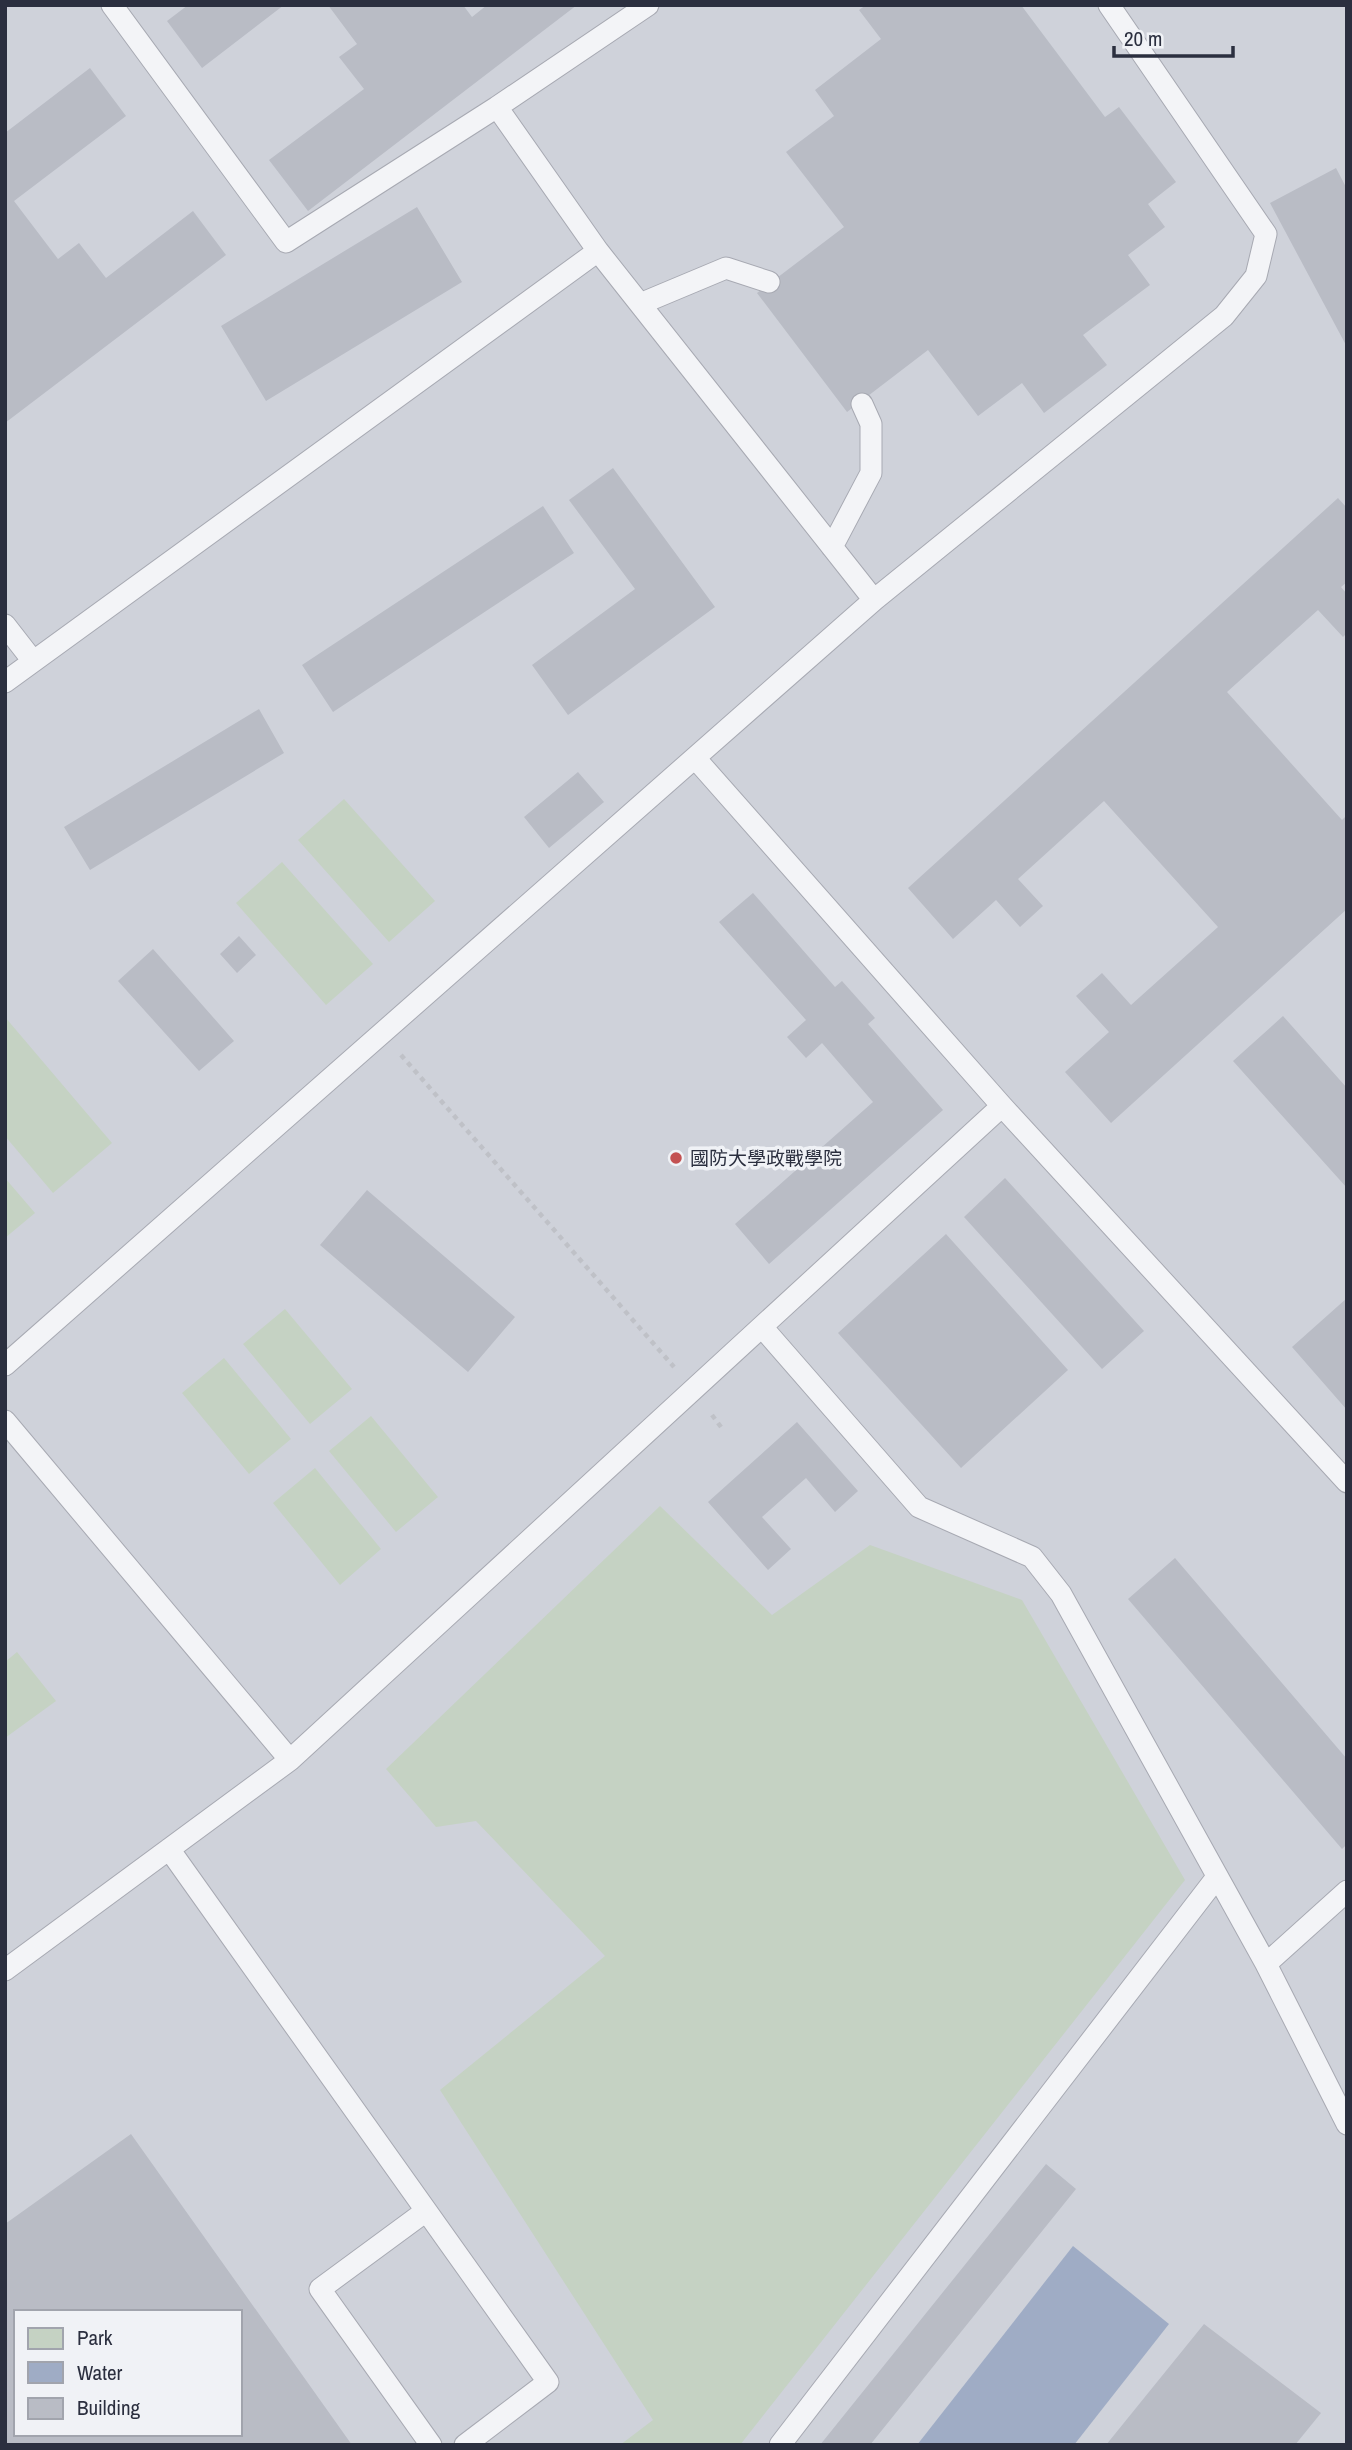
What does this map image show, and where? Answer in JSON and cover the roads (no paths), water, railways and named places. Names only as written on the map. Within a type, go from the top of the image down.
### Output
[{"type":"lane","points":[[112,5],[286,242],[497,107],[648,5]]},
{"type":"lane","points":[[5,1365],[874,600],[1224,316],[1256,276],[1266,234],[1109,5]]},
{"type":"lane","points":[[497,107],[598,251],[874,600]]},
{"type":"lane","points":[[5,682],[598,251]]},
{"type":"lane","points":[[640,304],[726,268],[769,282]]},
{"type":"lane","points":[[832,547],[871,473],[872,424],[862,404]]},
{"type":"lane","points":[[5,625],[33,661]]},
{"type":"lane","points":[[695,758],[1002,1106],[1347,1482]]},
{"type":"lane","points":[[5,1970],[290,1760],[1002,1106]]},
{"type":"lane","points":[[762,1327],[919,1507],[1032,1557],[1061,1594],[1266,1964],[1347,2124]]},
{"type":"lane","points":[[5,1421],[290,1760]]},
{"type":"lane","points":[[169,1849],[548,2382],[465,2445]]},
{"type":"lane","points":[[780,2445],[1217,1877]]},
{"type":"lane","points":[[1266,1964],[1347,1891]]},
{"type":"lane","points":[[426,2211],[320,2290],[431,2445]]},
{"type":"water","points":[[1073,2246],[1169,2324],[1074,2445],[917,2445]]},
{"type":"place","name":"國防大學政戰學院","points":[[676,1158]]}]
